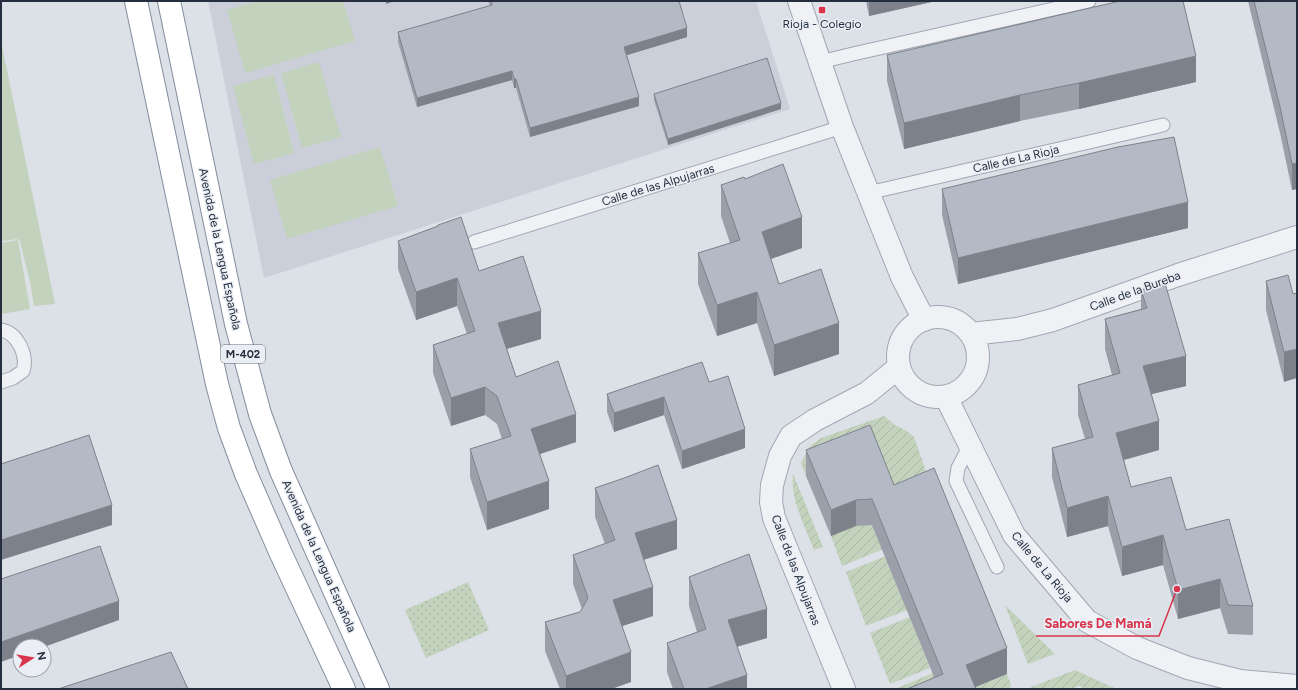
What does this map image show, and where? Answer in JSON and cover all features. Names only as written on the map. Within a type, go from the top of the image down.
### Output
[{"type":"highway","name":"M-402","points":[[136,1],[214,369],[229,428],[246,474],[281,554],[344,689]]},
{"type":"highway","name":"Avenida de la Lengua Española","points":[[169,1],[236,324],[256,402],[281,471],[378,689]]},
{"type":"street","points":[[799,1],[842,127],[902,277],[924,320]]},
{"type":"street","name":"Calle de la Bureba","points":[[971,334],[1017,329],[1054,320],[1178,275],[1297,237]]},
{"type":"street","points":[[938,317],[948,318],[961,324],[971,334],[978,350],[978,364],[973,378],[959,392],[946,397],[935,397],[921,394],[910,386],[899,367],[898,357],[900,346],[906,333],[912,327],[924,320],[938,317]]},
{"type":"street","name":"Calle de las Alpujarras","points":[[844,689],[774,518],[771,502],[772,485],[780,456],[791,436],[815,420],[867,394],[899,367]]},
{"type":"street","name":"Calle de La Rioja","points":[[946,397],[969,447],[1014,535],[1087,621],[1137,648],[1188,668],[1240,681],[1297,686]]},
{"type":"lane","points":[[820,62],[1089,1]]},
{"type":"lane","name":"Calle de La Rioja","points":[[868,193],[1164,126]]},
{"type":"lane","name":"Calle de las Alpujarras","points":[[474,242],[842,127]]},
{"type":"lane","points":[[1,330],[10,334],[16,340],[23,355],[24,367],[23,371],[19,375],[1,382]]},
{"type":"lane","points":[[969,447],[958,468],[956,481],[997,567]]},
{"type":"shaded area","points":[[208,1],[756,1],[790,109],[264,278]]},
{"type":"green space","points":[[259,1],[343,1],[355,41],[245,73],[227,10]]},
{"type":"green space","points":[[1,41],[55,304],[34,306],[20,241],[17,239],[1,241]]},
{"type":"green space","points":[[319,62],[341,137],[302,148],[281,73]]},
{"type":"green space","points":[[274,75],[294,153],[254,164],[233,86]]},
{"type":"green space","points":[[380,147],[398,206],[287,239],[270,180]]},
{"type":"green space","points":[[18,240],[30,309],[1,314],[1,243]]},
{"type":"green space","points":[[884,416],[914,437],[934,494],[894,511],[870,451],[806,476],[801,463],[809,447],[821,438]]},
{"type":"green space","points":[[793,474],[823,547],[814,550],[796,503]]},
{"type":"green space","points":[[871,520],[883,549],[842,566],[831,536]]},
{"type":"green space","points":[[886,556],[907,610],[866,626],[846,572]]},
{"type":"green space","points":[[468,582],[489,630],[426,658],[405,610]]},
{"type":"green space","points":[[1005,605],[1055,654],[1028,664]]},
{"type":"green space","points":[[910,617],[930,668],[890,684],[870,633]]},
{"type":"green space","points":[[1075,670],[1116,689],[1086,689],[1079,686],[1070,689],[1030,689],[1031,687]]},
{"type":"green space","points":[[933,673],[939,689],[895,689]]},
{"type":"green space","points":[[1007,674],[1011,685],[1009,689],[971,689]]},
{"type":"building","points":[[491,1],[679,1],[687,28],[624,47],[639,97],[530,128],[516,79],[514,79],[512,71],[417,98],[398,32],[492,5]]},
{"type":"building","points":[[1120,1],[1183,1],[1196,56],[1020,95],[904,123],[887,55]]},
{"type":"building","points":[[1254,1],[1297,1],[1297,163],[1292,164],[1280,107]]},
{"type":"building","points":[[767,58],[781,103],[668,139],[654,94]]},
{"type":"building","points":[[1174,137],[1188,202],[958,258],[942,189],[1118,147]]},
{"type":"building","points":[[783,164],[802,217],[762,232],[779,284],[821,269],[839,323],[774,345],[757,292],[717,305],[698,253],[740,240],[721,185],[744,177],[745,179]]},
{"type":"building","points":[[461,217],[479,271],[523,256],[541,311],[498,323],[516,377],[558,361],[576,414],[531,429],[549,481],[487,502],[470,449],[511,436],[497,396],[485,387],[451,398],[433,345],[475,331],[457,278],[416,292],[398,241]]},
{"type":"building","points":[[1288,275],[1293,294],[1297,293],[1297,349],[1284,352],[1266,281]]},
{"type":"building","points":[[1165,283],[1186,356],[1143,366],[1159,421],[1116,433],[1131,487],[1171,477],[1186,530],[1229,519],[1253,606],[1228,605],[1220,579],[1178,590],[1163,535],[1122,547],[1108,496],[1067,508],[1052,448],[1093,437],[1078,385],[1120,373],[1105,319],[1147,308],[1141,290]]},
{"type":"building","points":[[702,362],[709,382],[728,376],[745,429],[682,451],[664,397],[614,413],[607,394]]},
{"type":"building","points":[[870,425],[894,485],[934,468],[1007,648],[966,665],[976,689],[907,689],[943,674],[872,499],[856,500],[831,510],[806,450]]},
{"type":"building","points":[[89,435],[112,505],[1,540],[1,464]]},
{"type":"building","points":[[658,465],[677,520],[635,533],[653,587],[613,600],[631,652],[566,676],[545,622],[580,612],[588,598],[573,555],[615,540],[595,488]]},
{"type":"building","points":[[100,546],[119,601],[1,642],[1,579]]},
{"type":"building","points":[[749,554],[767,609],[728,620],[747,675],[708,688],[709,689],[684,689],[667,643],[706,629],[689,577]]},
{"type":"building","points":[[171,652],[188,689],[58,689]]},
{"type":"place","name":"Rioja - Colegio","points":[[822,10]]},
{"type":"place","name":"Sabores De Mamá","points":[[1177,589]]}]
